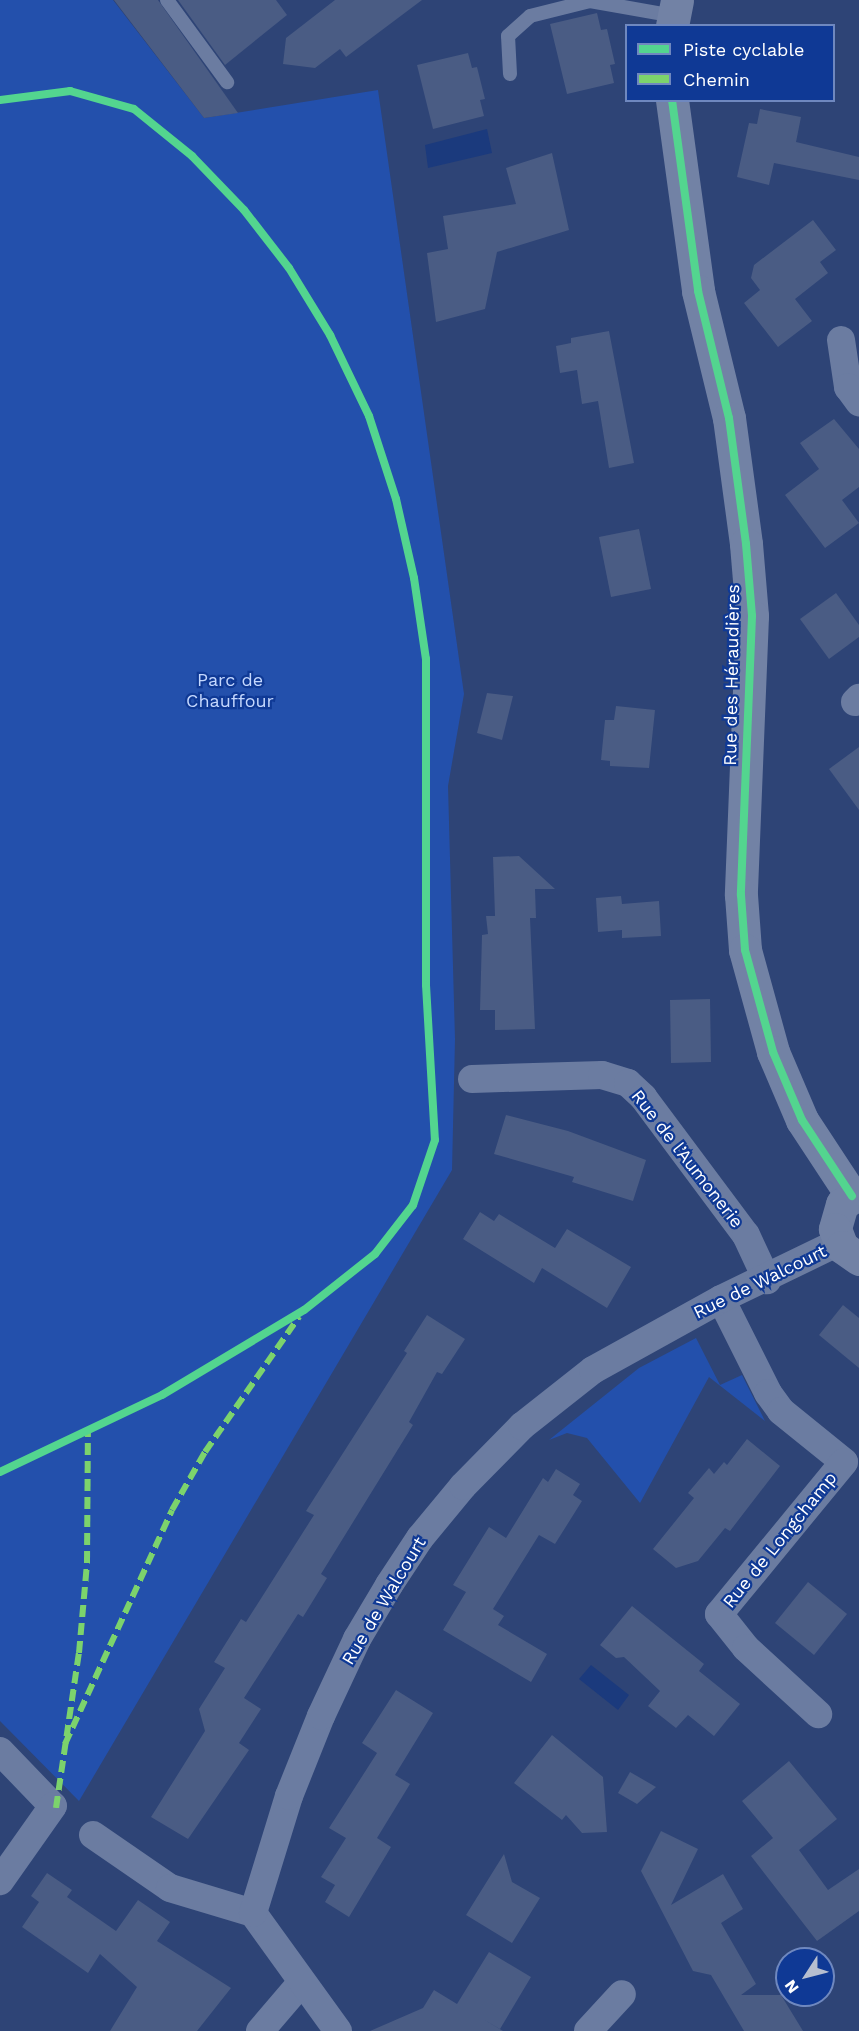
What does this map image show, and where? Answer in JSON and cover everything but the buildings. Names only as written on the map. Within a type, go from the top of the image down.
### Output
[{"type":"street","name":"Rue des Héraudières","points":[[672,102],[698,291],[729,418],[747,554],[752,616],[741,895],[745,950],[773,1052],[802,1120],[856,1194]]},
{"type":"street","points":[[841,340],[848,387],[859,402]]},
{"type":"street","name":"Rue de l’Aumonerie","points":[[472,1079],[602,1075],[628,1083],[643,1097],[746,1235],[767,1280]]},
{"type":"street","points":[[849,1250],[836,1216],[856,1194]]},
{"type":"street","name":"Rue de Walcourt","points":[[253,1913],[289,1796],[321,1716],[357,1639],[420,1538],[463,1486],[522,1426],[592,1370],[721,1299],[849,1250]]},
{"type":"street","name":"Rue de Longchamp","points":[[721,1299],[775,1402],[844,1462],[719,1614],[746,1648],[818,1714]]},
{"type":"street","points":[[0,1751],[53,1806],[0,1881]]},
{"type":"street","points":[[93,1835],[170,1888],[253,1913],[301,1983],[338,2031]]},
{"type":"street","points":[[260,2031],[301,1983]]},
{"type":"street","points":[[588,2031],[622,1994]]},
{"type":"lane","points":[[167,0],[227,82]]},
{"type":"lane","points":[[510,74],[508,36],[530,16],[590,1],[674,14]]},
{"type":"green space","name":"Parc de Chauffour","points":[[0,0],[113,0],[204,118],[378,90],[464,694],[448,786],[455,1039],[452,1170],[79,1801],[0,1721]]},
{"type":"green space","points":[[696,1338],[720,1385],[742,1375],[765,1421],[709,1377],[640,1503],[587,1438],[567,1433],[549,1440],[639,1368]]},
{"type":"shaded area","points":[[487,129],[492,153],[428,168],[425,145]]},
{"type":"shaded area","points":[[591,1665],[629,1695],[618,1710],[579,1679]]},
{"type":"marked path","points":[[65,1744],[172,1510],[205,1452],[299,1317]]},
{"type":"marked path","points":[[56,1808],[79,1653],[87,1563],[88,1433]]},
{"type":"cycle path","points":[[0,100],[70,91],[134,109],[192,156],[244,210],[289,268],[330,335],[369,416],[396,499],[414,578],[426,659],[426,985],[435,1140],[413,1205],[375,1254],[304,1310],[162,1395],[0,1472]]},
{"type":"cycle path","points":[[672,102],[698,291],[729,418],[746,544],[752,616],[741,895],[745,950],[773,1052],[802,1120],[852,1196]]}]
